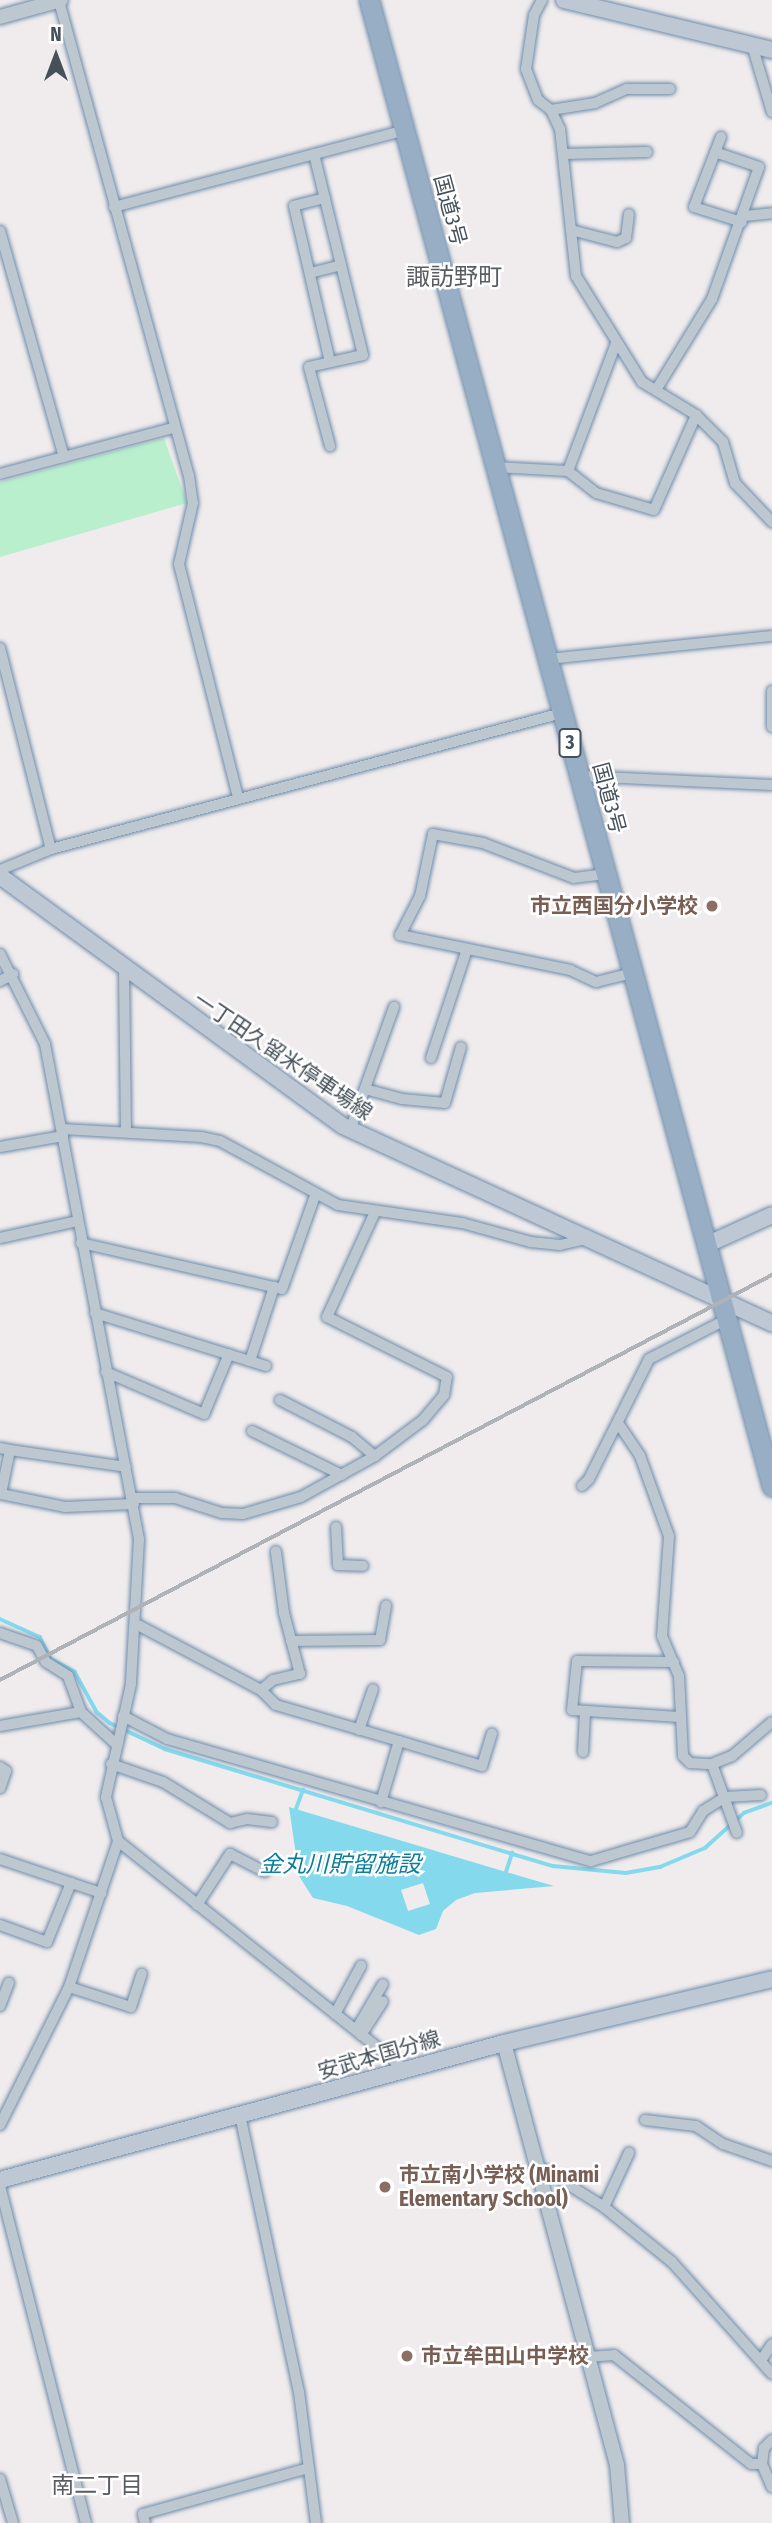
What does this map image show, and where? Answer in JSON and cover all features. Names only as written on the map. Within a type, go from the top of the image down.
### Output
[{"type":"highway","name":"国道3号","points":[[369,0],[772,1486]]},
{"type":"main road","points":[[564,0],[606,5],[772,50]]},
{"type":"main road","name":"一丁田久留米停車場線","points":[[0,877],[124,970],[350,1130],[720,1296],[772,1323]]},
{"type":"main road","points":[[706,1245],[772,1215]]},
{"type":"main road","name":"安武本国分線","points":[[0,2180],[504,2043],[772,1979]]},
{"type":"street","points":[[0,17],[60,0],[173,428],[189,476],[193,503],[179,564],[238,797]]},
{"type":"street","points":[[542,0],[534,15],[526,69],[538,100],[551,110],[564,154],[576,275],[597,303],[616,343],[642,383],[696,415],[723,442],[735,483],[772,522]]},
{"type":"street","points":[[752,45],[772,112]]},
{"type":"street","points":[[551,110],[596,103],[627,89],[670,89]]},
{"type":"street","points":[[114,207],[405,130]]},
{"type":"street","points":[[720,137],[694,207],[743,219],[772,213]]},
{"type":"street","points":[[564,154],[647,152]]},
{"type":"street","points":[[656,390],[712,299],[760,167],[715,152]]},
{"type":"street","points":[[314,154],[363,355],[309,367],[330,446]]},
{"type":"street","points":[[325,198],[294,206],[330,362]]},
{"type":"street","points":[[570,230],[617,242],[626,238],[629,214]]},
{"type":"street","points":[[0,231],[64,457]]},
{"type":"street","points":[[310,273],[341,265]]},
{"type":"street","points":[[568,471],[616,343]]},
{"type":"street","points":[[495,467],[568,471],[596,493],[654,510],[696,415]]},
{"type":"street","points":[[0,474],[173,428]]},
{"type":"street","points":[[548,659],[772,636]]},
{"type":"street","points":[[0,648],[51,849]]},
{"type":"street","points":[[772,691],[772,727]]},
{"type":"street","points":[[0,870],[51,849],[238,797],[562,713]]},
{"type":"street","points":[[580,776],[772,785]]},
{"type":"street","points":[[606,874],[574,878],[483,843],[433,834],[420,896],[400,935],[570,970],[596,982],[633,972]]},
{"type":"street","points":[[431,1058],[467,949]]},
{"type":"street","points":[[0,954],[13,974],[45,1044],[139,1539],[138,1625],[123,1716],[111,1764],[107,1810],[118,1841],[405,2069]]},
{"type":"street","points":[[124,970],[126,1131]]},
{"type":"street","points":[[0,981],[13,974]]},
{"type":"street","points":[[350,1130],[394,1007]]},
{"type":"street","points":[[365,1088],[402,1099],[445,1103],[461,1047]]},
{"type":"street","points":[[0,1147],[62,1132],[126,1131],[220,1141],[315,1196],[375,1212],[462,1223],[550,1244],[590,1238]]},
{"type":"street","points":[[81,1243],[282,1289],[315,1196]]},
{"type":"street","points":[[126,1467],[5,1449],[0,1495],[65,1507],[175,1498],[222,1513],[243,1514],[301,1497],[375,1457],[423,1420],[444,1395],[447,1377],[327,1317],[375,1212]]},
{"type":"street","points":[[0,1238],[77,1221]]},
{"type":"street","points":[[250,1361],[274,1287]]},
{"type":"street","points":[[95,1313],[266,1366]]},
{"type":"street","points":[[582,1486],[618,1423],[649,1359],[727,1320]]},
{"type":"street","points":[[106,1372],[204,1414],[229,1354]]},
{"type":"street","points":[[280,1400],[352,1437],[375,1457]]},
{"type":"street","points":[[618,1423],[640,1457],[669,1536],[663,1636],[679,1675],[683,1756],[690,1763],[712,1764],[732,1756],[772,1722]]},
{"type":"street","points":[[251,1431],[342,1475]]},
{"type":"street","points":[[336,1527],[338,1565],[363,1566]]},
{"type":"street","points":[[261,1690],[273,1680],[300,1674],[291,1641],[276,1552]]},
{"type":"street","points":[[291,1641],[380,1640],[386,1606]]},
{"type":"street","points":[[138,1625],[261,1690],[276,1705],[481,1766],[492,1733]]},
{"type":"street","points":[[0,1633],[37,1646],[46,1662],[68,1676],[81,1712],[116,1744]]},
{"type":"street","points":[[674,1662],[577,1661],[572,1710],[679,1717]]},
{"type":"street","points":[[359,1730],[373,1689]]},
{"type":"street","points":[[0,1726],[81,1712]]},
{"type":"street","points":[[583,1752],[585,1712]]},
{"type":"street","points":[[123,1716],[167,1739],[591,1861],[690,1832],[703,1811],[725,1797],[761,1795]]},
{"type":"street","points":[[381,1802],[399,1741]]},
{"type":"street","points":[[111,1764],[163,1782],[230,1823],[247,1819],[272,1822]]},
{"type":"street","points":[[712,1764],[737,1833]]},
{"type":"street","points":[[0,1767],[6,1771],[0,1788]]},
{"type":"street","points":[[0,2125],[69,1987],[118,1841]]},
{"type":"street","points":[[197,1905],[230,1854],[265,1872]]},
{"type":"street","points":[[0,1859],[101,1894]]},
{"type":"street","points":[[0,1925],[47,1942],[71,1883]]},
{"type":"street","points":[[335,2014],[361,1966]]},
{"type":"street","points":[[69,1987],[131,2007],[142,1974]]},
{"type":"street","points":[[0,2006],[9,1983]]},
{"type":"street","points":[[359,2033],[383,1984]]},
{"type":"street","points":[[359,2033],[383,2001]]},
{"type":"street","points":[[504,2043],[617,2465],[622,2523]]},
{"type":"street","points":[[0,2097],[14,2101]]},
{"type":"street","points":[[240,2115],[299,2392],[316,2523]]},
{"type":"street","points":[[645,2120],[696,2126],[723,2144],[772,2161]]},
{"type":"street","points":[[604,2207],[629,2153]]},
{"type":"street","points":[[535,2163],[604,2207],[672,2262],[762,2359],[772,2374]]},
{"type":"street","points":[[0,2186],[86,2523]]},
{"type":"street","points":[[762,2359],[772,2344]]},
{"type":"street","points":[[587,2357],[614,2355],[751,2464],[762,2464]]},
{"type":"street","points":[[772,2440],[764,2448],[762,2464],[772,2487]]},
{"type":"street","points":[[145,2523],[143,2514],[309,2468]]},
{"type":"street","points":[[0,2479],[13,2523]]},
{"type":"green space","points":[[164,438],[187,503],[0,557],[0,482]]},
{"type":"water","name":"金丸川貯留施設","points":[[289,1807],[554,1886],[475,1893],[456,1900],[443,1911],[436,1929],[419,1935],[347,1906],[313,1898],[299,1876]],"holes":[[[423,1883],[430,1904],[408,1911],[401,1890]]]},
{"type":"waterway","points":[[0,1619],[40,1637],[51,1659],[75,1672],[97,1712],[110,1723],[165,1749],[553,1866],[626,1873],[660,1867],[705,1848],[744,1813],[772,1803]]},
{"type":"waterway","points":[[296,1809],[303,1790]]},
{"type":"waterway","points":[[506,1872],[512,1853]]},
{"type":"railway","points":[[0,1680],[772,1275]]},
{"type":"place","name":"市立西国分小学校","points":[[712,906]]},
{"type":"place","name":"市立南小学校 (Minami Elementary School)","points":[[385,2187]]},
{"type":"place","name":"市立牟田山中学校","points":[[407,2356]]},
{"type":"district","name":"諏訪野町","points":[[454,278]]},
{"type":"district","name":"南二丁目","points":[[97,2485]]}]
